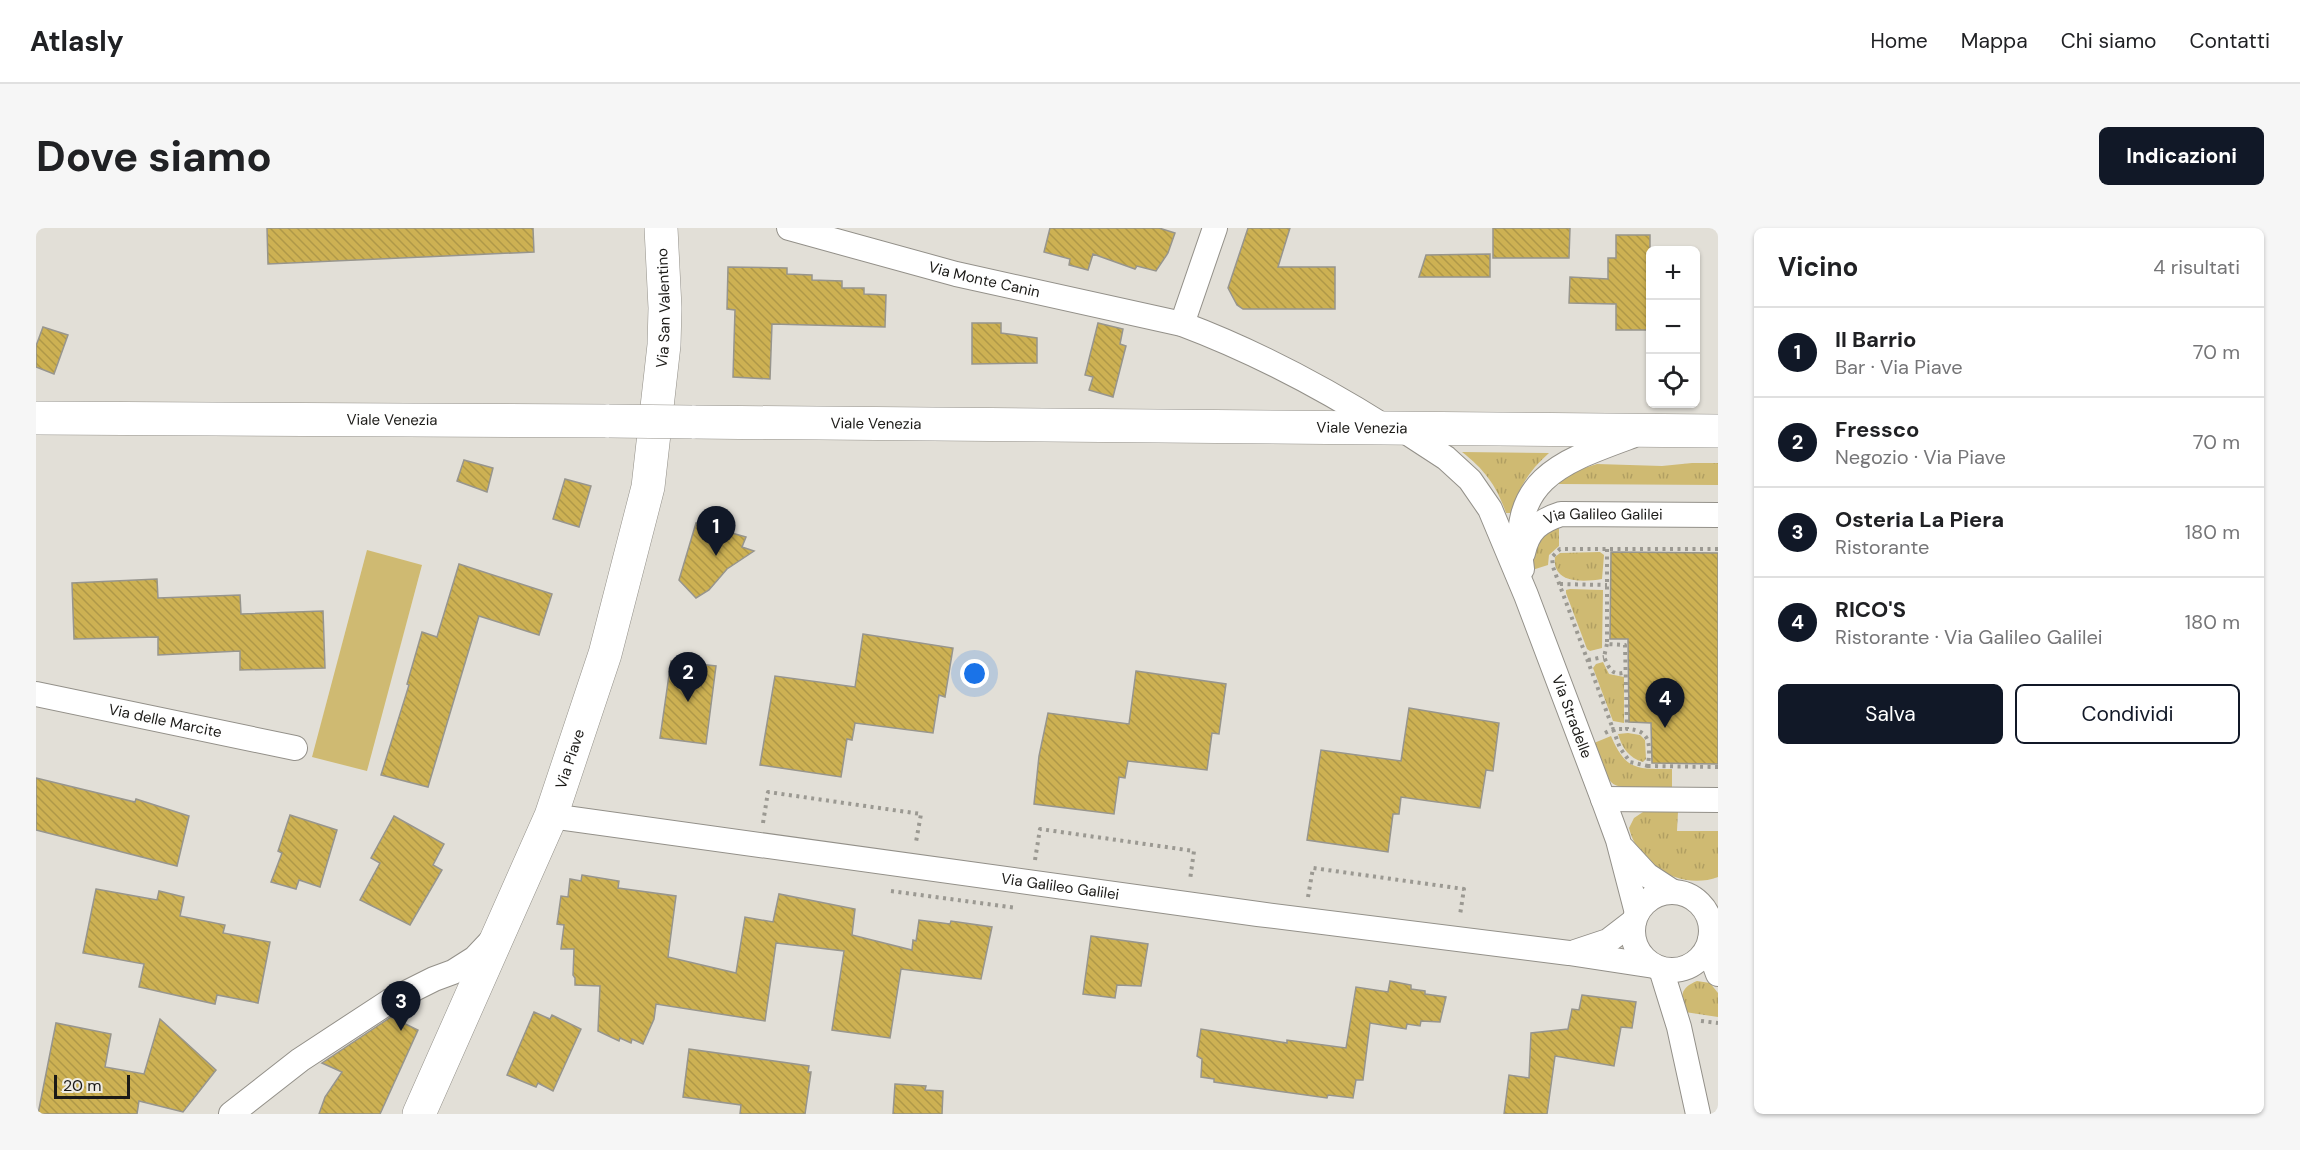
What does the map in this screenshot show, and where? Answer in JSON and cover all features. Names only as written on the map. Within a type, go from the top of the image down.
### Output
[{"type":"main road","name":"Via San Valentino","points":[[660,387],[665,308],[661,228]]},
{"type":"main road","name":"Via Piave","points":[[419,1114],[551,816],[601,665],[627,572],[648,487],[660,387]]},
{"type":"main road","name":"Viale Venezia","points":[[36,418],[1718,431]]},
{"type":"street","name":"Via Monte Canin","points":[[789,228],[956,274],[1182,324],[1212,335],[1278,366],[1393,428]]},
{"type":"street","points":[[1182,324],[1215,228]]},
{"type":"street","name":"Via Stradelle","points":[[1393,428],[1446,458],[1470,480],[1490,509],[1526,595],[1618,840],[1635,917]]},
{"type":"street","name":"Via Stradelle","points":[[1526,595],[1519,540],[1523,513],[1539,482],[1557,468],[1584,453],[1647,430]]},
{"type":"street","name":"Via Galileo Galilei","points":[[1521,565],[1528,535],[1542,522],[1561,514],[1718,515]]},
{"type":"street","name":"Via delle Marcite","points":[[36,694],[295,748]]},
{"type":"street","points":[[1603,799],[1718,800]]},
{"type":"street","name":"Via Galileo Galilei","points":[[551,816],[1258,914],[1569,953],[1657,968]]},
{"type":"street","name":"Via Stradelle","points":[[1618,840],[1634,863],[1647,876],[1673,892]]},
{"type":"street","points":[[1698,1114],[1678,1026],[1657,968],[1638,951],[1634,940],[1635,917],[1643,904],[1662,893],[1673,892],[1684,893],[1695,899],[1710,902],[1708,917],[1711,928],[1711,955],[1718,974]]},
{"type":"street","name":"Via Galileo Galilei","points":[[1569,953],[1589,949],[1608,941],[1635,917]]},
{"type":"street","points":[[231,1114],[300,1060],[390,1001],[453,972],[475,958],[500,932]]},
{"type":"street","points":[[1657,968],[1675,970],[1687,967],[1705,952],[1710,940]]},
{"type":"path","points":[[1718,549],[1560,549],[1551,562],[1620,748],[1630,762],[1648,766],[1718,767]]},
{"type":"path","points":[[1607,549],[1607,644],[1604,657],[1614,674],[1626,672]]},
{"type":"path","points":[[1559,584],[1607,585]]},
{"type":"path","points":[[1607,644],[1625,645],[1624,729],[1637,729],[1648,739],[1648,766]]},
{"type":"path","points":[[1588,660],[1604,657]]},
{"type":"path","points":[[761,830],[768,792],[921,814],[915,849]]},
{"type":"path","points":[[1024,861],[1035,863],[1040,829],[1194,851],[1190,882],[1200,883]]},
{"type":"path","points":[[1297,896],[1309,897],[1313,868],[1464,889],[1459,916],[1471,918]]},
{"type":"green space","points":[[1462,452],[1549,453],[1526,480],[1512,513],[1506,513],[1489,479]]},
{"type":"green space","points":[[1718,463],[1718,485],[1558,484],[1572,472],[1597,464],[1662,466]]},
{"type":"green space","points":[[1559,526],[1559,546],[1549,555],[1548,565],[1529,571],[1536,538]]},
{"type":"green space","points":[[367,550],[422,565],[367,771],[312,757]]},
{"type":"green space","points":[[1600,552],[1604,555],[1602,579],[1586,581],[1570,579],[1558,572],[1555,566],[1555,557],[1560,553]]},
{"type":"green space","points":[[1566,590],[1603,590],[1602,648],[1590,651],[1587,649],[1566,593]]},
{"type":"green space","points":[[1603,662],[1609,674],[1624,677],[1624,723],[1613,721],[1593,668],[1596,664]]},
{"type":"green space","points":[[1618,734],[1640,735],[1645,740],[1646,759],[1643,762],[1630,755],[1622,744]]},
{"type":"green space","points":[[1611,736],[1622,756],[1634,766],[1672,769],[1672,788],[1631,788],[1611,782],[1603,769],[1594,743]]},
{"type":"green space","points":[[1643,812],[1678,812],[1677,831],[1718,831],[1718,877],[1690,880],[1663,872],[1651,863],[1634,841],[1629,828],[1634,818]]},
{"type":"green space","points":[[1697,981],[1710,983],[1718,993],[1718,1017],[1685,1012],[1682,1001],[1684,990]]},
{"type":"building","points":[[267,228],[533,228],[534,252],[268,264]]},
{"type":"building","points":[[1050,228],[1159,228],[1175,233],[1168,253],[1156,271],[1137,266],[1135,269],[1093,254],[1088,270],[1069,265],[1070,259],[1044,252]]},
{"type":"building","points":[[1248,228],[1290,228],[1278,267],[1335,267],[1335,309],[1243,309],[1237,305],[1228,288]]},
{"type":"building","points":[[1493,228],[1570,228],[1569,258],[1493,258]]},
{"type":"building","points":[[1616,235],[1650,235],[1650,246],[1646,246],[1646,330],[1616,330],[1616,304],[1569,303],[1570,277],[1608,279],[1608,258],[1616,258]]},
{"type":"building","points":[[1490,254],[1490,277],[1419,277],[1426,255]]},
{"type":"building","points":[[728,267],[787,268],[787,274],[812,275],[812,280],[842,281],[842,288],[864,288],[864,294],[886,295],[885,327],[772,324],[770,379],[733,377],[735,310],[727,309]]},
{"type":"building","points":[[972,323],[1001,323],[1001,333],[1037,338],[1037,363],[972,364]]},
{"type":"building","points":[[1098,323],[1123,329],[1120,344],[1126,346],[1113,397],[1089,390],[1093,377],[1085,375]]},
{"type":"building","points":[[43,327],[68,335],[54,374],[36,367],[36,346]]},
{"type":"building","points":[[464,460],[493,468],[487,492],[457,481]]},
{"type":"building","points":[[565,479],[591,486],[579,527],[553,519]]},
{"type":"building","points":[[696,523],[746,537],[742,547],[754,551],[727,569],[709,590],[696,598],[679,580]]},
{"type":"building","points":[[1611,552],[1718,553],[1718,764],[1652,763],[1651,723],[1629,722],[1628,639],[1610,639]]},
{"type":"building","points":[[459,564],[552,594],[539,635],[479,616],[428,787],[381,775],[409,685],[407,684],[422,632],[437,637]]},
{"type":"building","points":[[157,579],[158,598],[240,595],[241,614],[323,611],[325,668],[240,670],[240,651],[158,655],[158,637],[74,639],[72,583]]},
{"type":"building","points":[[863,634],[953,648],[945,697],[939,695],[933,733],[855,723],[852,740],[847,739],[841,777],[760,765],[775,676],[855,687]]},
{"type":"building","points":[[671,661],[716,666],[706,744],[660,738]]},
{"type":"building","points":[[1136,671],[1226,684],[1219,734],[1212,733],[1207,770],[1128,761],[1125,778],[1119,777],[1114,814],[1034,804],[1039,756],[1048,713],[1129,724]]},
{"type":"building","points":[[1409,708],[1499,723],[1493,771],[1486,770],[1480,808],[1401,797],[1399,814],[1393,814],[1388,852],[1307,840],[1321,750],[1401,761]]},
{"type":"building","points":[[36,778],[135,802],[136,799],[189,816],[177,866],[36,830]]},
{"type":"building","points":[[290,815],[337,830],[320,887],[299,880],[296,889],[271,882],[282,853],[278,851]]},
{"type":"building","points":[[394,816],[444,844],[433,865],[442,870],[410,925],[360,900],[380,863],[371,858]]},
{"type":"building","points":[[582,875],[619,881],[618,888],[676,896],[668,957],[736,973],[745,917],[773,922],[779,894],[855,909],[852,935],[912,950],[913,940],[916,941],[919,920],[950,924],[951,921],[992,927],[981,979],[901,969],[890,1038],[832,1030],[844,951],[776,943],[765,1021],[656,1004],[654,1019],[643,1044],[632,1039],[631,1043],[620,1038],[619,1041],[598,1031],[600,986],[575,985],[574,949],[561,949],[564,925],[557,924],[561,896],[568,897],[570,879],[581,881]]},
{"type":"building","points":[[96,889],[157,900],[159,891],[184,897],[180,916],[225,925],[223,933],[270,942],[258,1003],[217,995],[215,1004],[139,987],[144,964],[83,953]]},
{"type":"building","points":[[1091,936],[1148,944],[1141,986],[1117,985],[1115,998],[1083,994]]},
{"type":"building","points":[[1390,981],[1411,985],[1411,989],[1425,991],[1425,994],[1446,997],[1440,1022],[1421,1021],[1420,1026],[1407,1024],[1406,1029],[1370,1023],[1363,1080],[1356,1080],[1353,1098],[1328,1095],[1327,1098],[1214,1082],[1214,1079],[1201,1077],[1202,1059],[1197,1056],[1201,1029],[1287,1043],[1287,1040],[1346,1048],[1356,987],[1388,992]]},
{"type":"building","points":[[1582,995],[1636,1002],[1632,1028],[1621,1027],[1614,1066],[1555,1056],[1547,1114],[1504,1114],[1509,1075],[1529,1078],[1531,1033],[1568,1029],[1572,1009],[1579,1010]]},
{"type":"building","points":[[534,1012],[550,1019],[552,1015],[581,1029],[553,1091],[538,1083],[536,1087],[507,1075]]},
{"type":"building","points":[[391,1017],[418,1030],[380,1114],[319,1114],[325,1097],[342,1072],[322,1063]]},
{"type":"building","points":[[160,1019],[216,1070],[183,1112],[139,1101],[137,1114],[38,1114],[56,1023],[111,1034],[105,1067],[144,1074]]},
{"type":"building","points":[[689,1049],[809,1066],[808,1072],[811,1072],[805,1114],[740,1114],[741,1105],[683,1097]]},
{"type":"building","points":[[895,1084],[926,1086],[925,1090],[943,1091],[942,1114],[893,1114]]},
{"type":"place","name":"Il Barrio","points":[[716,556]]},
{"type":"place","name":"Fressco","points":[[688,702]]},
{"type":"place","name":"RICO'S","points":[[1665,728]]},
{"type":"place","name":"Osteria La Piera","points":[[401,1031]]}]
